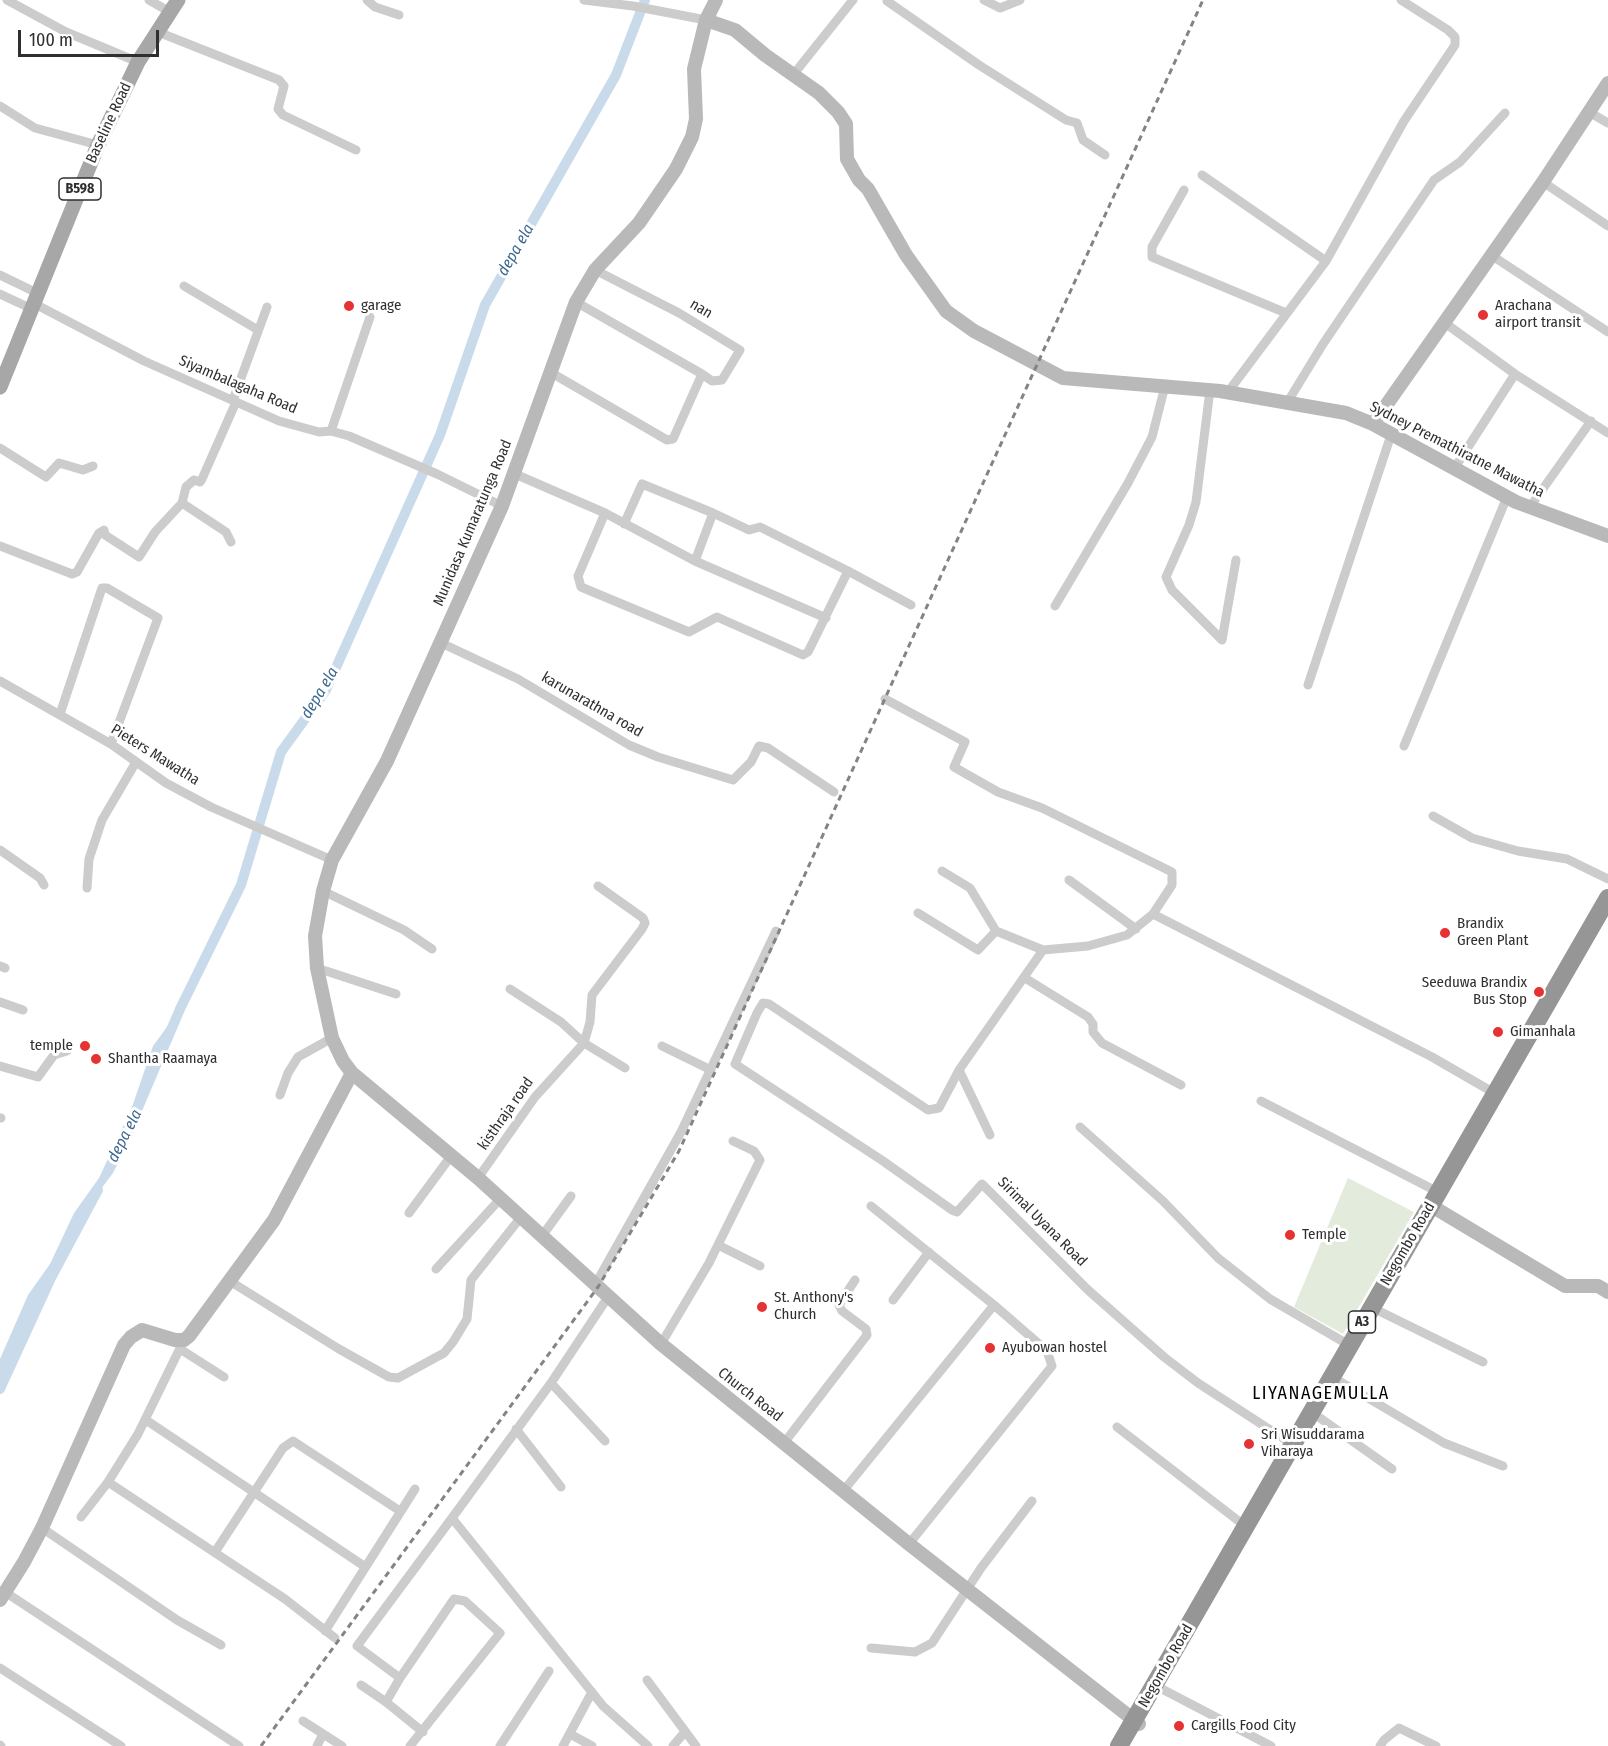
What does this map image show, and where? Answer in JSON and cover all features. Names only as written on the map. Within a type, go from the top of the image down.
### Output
[{"type":"highway","name":"Negombo Road","points":[[1119,1746],[1162,1689],[1341,1382],[1381,1312],[1436,1202],[1496,1094],[1607,907]]},
{"type":"highway","name":"Negombo Road","points":[[1129,1746],[1138,1723],[1245,1526],[1607,907]]},
{"type":"main road","name":"Baseline Road","points":[[0,387],[98,145],[138,62],[174,6]]},
{"type":"street","points":[[7,0],[66,32],[138,62]]},
{"type":"street","points":[[149,0],[174,6]]},
{"type":"street","points":[[367,0],[375,7],[399,15]]},
{"type":"street","points":[[584,0],[633,6],[706,20]]},
{"type":"street","name":"Munidasa Kumaratunga Road","points":[[352,1073],[343,1061],[332,1038],[317,968],[315,936],[322,891],[332,860],[387,761],[502,506],[576,303],[595,270],[639,223],[676,169],[692,137],[696,118],[694,69],[706,20],[716,0]]},
{"type":"street","points":[[793,75],[853,0]]},
{"type":"street","points":[[886,0],[979,65],[1066,120],[1077,123],[1083,140],[1105,155]]},
{"type":"street","points":[[984,0],[1000,8],[1020,0]]},
{"type":"street","points":[[1228,392],[1326,261],[1404,121],[1455,45],[1455,37],[1448,30],[1401,0]]},
{"type":"street","name":"Sydney Premathiratne Mawatha","points":[[706,20],[735,30],[819,93],[846,124],[847,159],[906,255],[946,311],[974,331],[1063,378],[1228,392],[1346,413],[1373,424],[1507,497],[1608,536]]},
{"type":"street","points":[[158,32],[279,80],[284,86],[278,108],[283,115],[356,150]]},
{"type":"street","points":[[1373,424],[1543,182],[1608,83]]},
{"type":"street","points":[[0,106],[35,128],[98,145]]},
{"type":"street","points":[[1589,112],[1608,123]]},
{"type":"street","points":[[1287,403],[1323,344],[1434,180],[1460,162],[1505,113]]},
{"type":"street","points":[[1202,175],[1326,261]]},
{"type":"street","points":[[1543,182],[1608,226]]},
{"type":"street","points":[[1184,190],[1152,247],[1152,256],[1286,313]]},
{"type":"street","points":[[1491,255],[1608,332]]},
{"type":"street","name":"nan","points":[[595,270],[679,314],[740,350],[722,381],[712,381],[702,374]]},
{"type":"street","points":[[0,275],[35,303]]},
{"type":"street","points":[[183,286],[258,330]]},
{"type":"street","points":[[0,294],[35,303]]},
{"type":"street","name":"Siyambalagaha Road","points":[[35,303],[144,361],[279,421],[319,432],[331,431],[349,436],[420,466],[502,506]]},
{"type":"street","points":[[550,372],[666,440],[673,439],[702,374],[576,303]]},
{"type":"street","points":[[0,546],[72,574],[77,572],[99,533],[104,530],[105,535],[139,557],[155,532],[182,503],[186,487],[194,480],[200,482],[202,479],[235,401],[267,307]]},
{"type":"street","points":[[331,431],[370,317]]},
{"type":"street","points":[[1445,323],[1515,374],[1608,433]]},
{"type":"street","points":[[1454,469],[1515,374]]},
{"type":"street","points":[[1055,606],[1148,446],[1165,386]]},
{"type":"street","points":[[1210,390],[1196,502],[1189,525],[1166,577],[1172,590],[1222,640],[1236,560]]},
{"type":"street","points":[[1530,507],[1591,421]]},
{"type":"street","points":[[1308,686],[1391,435]]},
{"type":"street","points":[[0,448],[46,477],[59,463],[83,470],[93,466]]},
{"type":"street","points":[[515,474],[605,513],[695,561],[826,618]]},
{"type":"street","points":[[624,524],[642,484],[750,530],[760,527],[911,605]]},
{"type":"street","points":[[1404,746],[1507,497]]},
{"type":"street","points":[[182,503],[226,532],[231,542]]},
{"type":"street","points":[[605,513],[578,576],[581,587],[689,632],[717,617],[803,656],[808,652],[848,571]]},
{"type":"street","points":[[695,561],[713,513]]},
{"type":"street","points":[[60,714],[102,588],[107,588],[158,618],[111,744]]},
{"type":"street","name":"karunarathna road","points":[[439,642],[518,679],[628,746],[733,780],[751,762],[759,746],[768,748],[834,792]]},
{"type":"street","name":"Pieters Mawatha","points":[[0,681],[111,744],[166,783],[332,860]]},
{"type":"street","points":[[885,699],[965,742],[954,767],[998,792],[1042,808],[1172,872],[1172,885],[1153,914],[1127,935],[1088,946],[1043,951],[996,931],[970,888],[942,871]]},
{"type":"street","points":[[87,888],[89,859],[102,820],[136,762]]},
{"type":"street","points":[[1433,816],[1472,838],[1518,851],[1567,859],[1608,879]]},
{"type":"street","points":[[0,850],[40,878],[44,885]]},
{"type":"street","points":[[1069,880],[1136,929]]},
{"type":"street","points":[[584,1043],[590,1022],[592,995],[645,923],[643,918],[598,886]]},
{"type":"street","points":[[322,891],[404,930],[432,948]]},
{"type":"street","points":[[918,913],[978,950],[996,931]]},
{"type":"street","points":[[1153,914],[1432,1057],[1496,1094]]},
{"type":"street","points":[[596,1285],[676,1141],[776,932]]},
{"type":"street","points":[[990,1135],[959,1070],[1043,951]]},
{"type":"street","points":[[317,968],[396,994]]},
{"type":"street","points":[[1025,978],[1088,1017],[1093,1024],[1093,1032],[1102,1043],[1181,1085]]},
{"type":"street","points":[[510,988],[561,1022],[584,1043],[625,1068]]},
{"type":"street","points":[[0,1002],[23,1010]]},
{"type":"street","name":"Sirimal Uyana Road","points":[[959,1070],[939,1108],[928,1110],[769,1004],[763,1003],[735,1064],[883,1161],[952,1210],[957,1212],[982,1184],[1088,1290],[1164,1357],[1206,1388],[1292,1444]]},
{"type":"street","points":[[280,1095],[288,1073],[298,1058],[332,1038]]},
{"type":"street","name":"kisthraja road","points":[[478,1178],[535,1098],[559,1068],[584,1043]]},
{"type":"street","points":[[662,1046],[711,1070]]},
{"type":"street","points":[[0,1066],[38,1077],[54,1055],[67,1052]]},
{"type":"street","points":[[81,1517],[108,1482],[146,1420],[182,1345],[274,1220],[352,1073]]},
{"type":"street","name":"Church Road","points":[[352,1073],[501,1198],[661,1344],[909,1544],[1138,1723]]},
{"type":"street","points":[[1261,1101],[1436,1202],[1565,1286],[1598,1286],[1608,1292]]},
{"type":"street","points":[[1080,1127],[1163,1201],[1218,1258],[1270,1299],[1349,1345]]},
{"type":"street","points":[[661,1344],[718,1245],[760,1160],[754,1151],[733,1141]]},
{"type":"street","points":[[409,1213],[451,1156]]},
{"type":"street","points":[[542,1236],[571,1196]]},
{"type":"street","points":[[436,1269],[501,1198]]},
{"type":"street","points":[[871,1206],[994,1305],[1047,1351],[1052,1366],[909,1544]]},
{"type":"street","points":[[228,1280],[339,1349],[389,1377],[398,1378],[444,1353],[467,1319],[471,1280],[521,1217]]},
{"type":"street","points":[[718,1245],[760,1266]]},
{"type":"street","points":[[893,1300],[929,1252]]},
{"type":"street","points":[[784,1443],[867,1335],[866,1329],[842,1311],[839,1305],[855,1280]]},
{"type":"street","points":[[400,1678],[357,1646],[550,1383],[608,1297]]},
{"type":"street","points":[[844,1490],[994,1305]]},
{"type":"street","points":[[1381,1312],[1483,1362]]},
{"type":"street","points":[[224,1377],[175,1340],[142,1330],[131,1337],[124,1345],[42,1528],[3,1596],[239,1746]]},
{"type":"street","points":[[1341,1382],[1444,1443],[1503,1466]]},
{"type":"street","points":[[550,1383],[605,1441]]},
{"type":"street","points":[[1320,1418],[1392,1469]]},
{"type":"street","points":[[146,1420],[364,1566]]},
{"type":"street","points":[[1117,1427],[1245,1526]]},
{"type":"street","points":[[516,1429],[561,1487]]},
{"type":"street","points":[[215,1552],[283,1448],[293,1441],[400,1511]]},
{"type":"street","points":[[108,1482],[215,1552],[335,1638]]},
{"type":"street","points":[[325,1630],[415,1489]]},
{"type":"street","points":[[871,1648],[915,1652],[924,1650],[932,1643],[981,1568],[1032,1501]]},
{"type":"street","points":[[452,1518],[603,1706],[648,1746]]},
{"type":"street","points":[[42,1528],[177,1620],[221,1645]]},
{"type":"street","points":[[386,1702],[454,1599],[465,1601],[500,1633],[410,1746]]},
{"type":"street","points":[[0,1668],[121,1746]]},
{"type":"street","points":[[500,1746],[549,1671]]},
{"type":"street","points":[[647,1680],[684,1733],[696,1746]]},
{"type":"street","points":[[361,1685],[423,1732]]},
{"type":"street","points":[[1162,1689],[1270,1746]]},
{"type":"street","points":[[563,1746],[592,1692]]},
{"type":"street","points":[[303,1721],[342,1746]]},
{"type":"street","points":[[1380,1746],[1399,1728],[1436,1746]]},
{"type":"street","points":[[673,1746],[684,1733]]},
{"type":"street","points":[[317,1746],[323,1734]]},
{"type":"street","points":[[570,1734],[592,1746]]},
{"type":"green space","points":[[1348,1178],[1414,1212],[1343,1334],[1294,1307]]},
{"type":"water","points":[[180,1009],[160,1050],[122,1155],[113,1173],[80,1217],[0,1388],[0,1359],[28,1295],[50,1264],[74,1213],[99,1178],[132,1107],[153,1046]]},
{"type":"waterway","name":"depa ela","points":[[128,1131],[180,1009],[241,885],[281,752],[326,690],[440,435],[485,305],[616,75],[645,0]]},
{"type":"waterway","name":"depa ela","points":[[0,1389],[51,1278],[98,1190]]},
{"type":"railway","points":[[261,1746],[598,1287],[679,1151],[1203,0]]},
{"type":"place","name":"garage","points":[[349,306]]},
{"type":"place","name":"Arachana airport transit","points":[[1483,315]]},
{"type":"place","name":"Brandix Green Plant","points":[[1445,933]]},
{"type":"place","name":"Seeduwa Brandix Bus Stop","points":[[1539,992]]},
{"type":"place","name":"Gimanhala","points":[[1498,1032]]},
{"type":"place","name":"temple","points":[[85,1046]]},
{"type":"place","name":"Shantha Raamaya","points":[[96,1059]]},
{"type":"place","name":"Temple","points":[[1290,1235]]},
{"type":"place","name":"St. Anthony's Church","points":[[762,1307]]},
{"type":"place","name":"Ayubowan hostel","points":[[990,1348]]},
{"type":"place","name":"Sri Wisuddarama Viharaya","points":[[1249,1444]]},
{"type":"place","name":"Cargills Food City","points":[[1179,1726]]},
{"type":"district","name":"LIYANAGEMULLA","points":[[1321,1394]]}]
